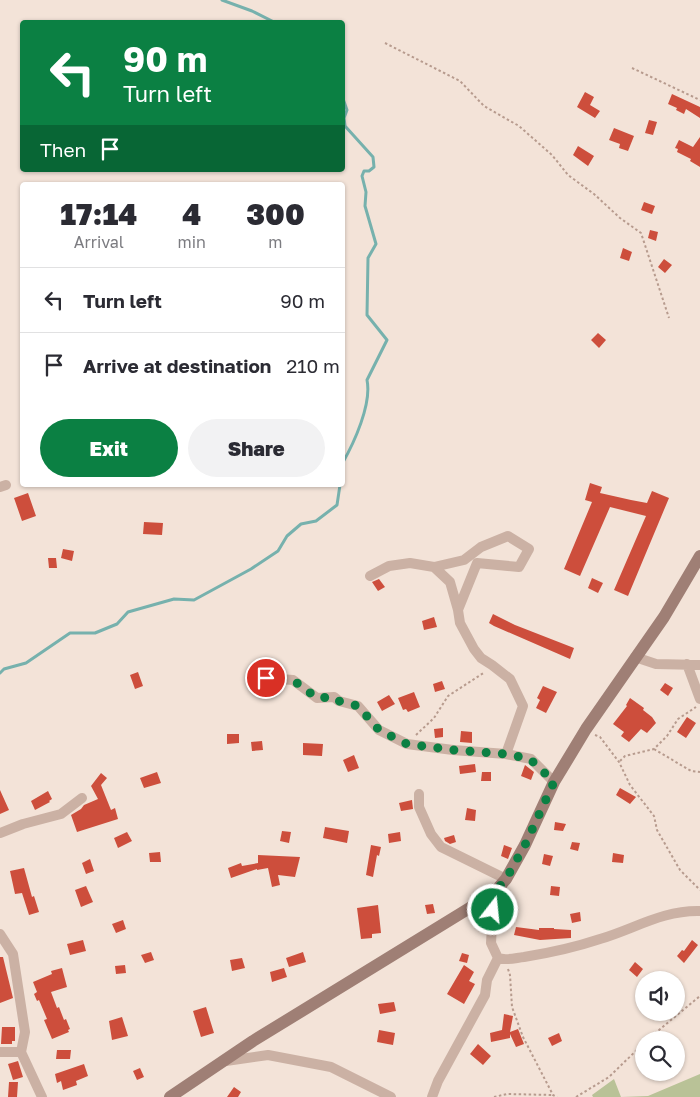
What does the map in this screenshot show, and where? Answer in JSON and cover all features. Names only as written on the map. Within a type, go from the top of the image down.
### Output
[{"type":"street","points":[[370,576],[389,566],[410,563],[434,567],[464,560],[481,547],[508,536],[529,549],[519,567],[477,563]]},
{"type":"street","points":[[458,610],[477,563],[481,547]]},
{"type":"street","points":[[170,1097],[221,1062],[494,893],[506,879],[539,816],[554,782],[586,730],[664,617],[700,556]]},
{"type":"street","points":[[434,567],[450,582],[460,623],[474,649],[481,658],[492,664],[510,679],[523,706],[506,754]]},
{"type":"street","points":[[635,657],[656,664],[700,665]]},
{"type":"street","points":[[686,664],[700,699]]},
{"type":"street","points":[[266,678],[293,680],[317,698],[334,697],[339,701],[358,706],[379,730],[407,744],[506,754],[530,759],[554,782]]},
{"type":"street","points":[[419,794],[419,807],[431,834],[441,847],[506,879]]},
{"type":"street","points":[[0,833],[61,814],[82,798]]},
{"type":"street","points":[[494,893],[491,943],[501,959]]},
{"type":"street","points":[[432,1097],[438,1081],[485,995],[487,980],[501,959],[536,955],[601,939],[652,919],[676,912],[700,911]]},
{"type":"street","points":[[1,936],[13,954],[25,1032],[21,1052],[42,1097]]},
{"type":"street","points":[[0,1052],[21,1052]]},
{"type":"street","points":[[221,1062],[268,1055],[332,1067],[392,1097]]},
{"type":"path","points":[[385,43],[460,81],[484,106],[519,126],[552,155],[568,175],[641,233],[669,318]]},
{"type":"path","points":[[632,68],[700,100]]},
{"type":"path","points":[[407,744],[434,718],[448,696],[482,676],[492,664]]},
{"type":"path","points":[[619,762],[625,756],[654,749],[667,736],[678,718],[700,704]]},
{"type":"path","points":[[586,730],[600,737],[619,762],[630,785],[654,816],[657,830],[680,870],[700,890]]},
{"type":"path","points":[[654,749],[691,771],[700,772]]},
{"type":"path","points":[[501,959],[510,975],[512,1006],[523,1037],[553,1095]]},
{"type":"path","points":[[658,1031],[700,996]]},
{"type":"path","points":[[576,1097],[609,1078],[635,1052]]},
{"type":"path","points":[[494,1097],[507,1094],[553,1095],[557,1097]]},
{"type":"green space","points":[[700,1074],[700,1097],[621,1097],[648,1096]]},
{"type":"green space","points":[[614,1079],[621,1097],[593,1097],[592,1095]]},
{"type":"building","points":[[585,92],[594,97],[590,105],[600,111],[595,118],[577,107]]},
{"type":"building","points":[[672,94],[700,107],[700,118],[686,109],[684,114],[668,104]]},
{"type":"building","points":[[649,120],[657,122],[653,135],[645,133]]},
{"type":"building","points":[[614,128],[634,136],[628,151],[619,148],[620,144],[609,140]]},
{"type":"building","points":[[700,137],[700,167],[690,161],[691,159],[677,152],[678,149],[675,148],[679,140],[693,147]]},
{"type":"building","points":[[578,146],[594,156],[588,166],[573,155]]},
{"type":"building","points":[[644,202],[655,206],[652,214],[641,210]]},
{"type":"building","points":[[650,230],[658,232],[656,241],[648,238]]},
{"type":"building","points":[[623,248],[632,252],[629,261],[620,258]]},
{"type":"building","points":[[664,259],[672,265],[665,273],[658,267]]},
{"type":"building","points":[[598,333],[606,340],[599,348],[591,340]]},
{"type":"building","points":[[590,483],[602,487],[600,493],[631,500],[647,503],[652,491],[669,498],[628,596],[614,590],[646,516],[610,507],[580,576],[564,569],[592,502],[585,500]]},
{"type":"building","points":[[28,493],[36,516],[22,521],[14,498]]},
{"type":"building","points":[[144,522],[163,523],[162,535],[143,534]]},
{"type":"building","points":[[63,549],[74,551],[72,561],[61,558]]},
{"type":"building","points":[[48,558],[56,558],[57,568],[49,568]]},
{"type":"building","points":[[592,578],[603,583],[598,593],[588,588]]},
{"type":"building","points":[[379,579],[385,587],[378,591],[372,582]]},
{"type":"building","points":[[493,614],[515,625],[574,648],[570,659],[494,626],[489,623]]},
{"type":"building","points":[[434,617],[437,627],[424,630],[422,621]]},
{"type":"building","points":[[138,672],[143,686],[135,689],[130,675]]},
{"type":"building","points":[[442,681],[445,689],[435,692],[433,684]]},
{"type":"building","points":[[665,683],[673,688],[668,696],[660,690]]},
{"type":"building","points":[[543,686],[557,692],[546,713],[536,708],[540,700],[537,698]]},
{"type":"building","points":[[414,692],[420,707],[408,712],[406,709],[403,710],[398,698]]},
{"type":"building","points":[[389,695],[395,704],[382,711],[377,702]]},
{"type":"building","points":[[630,698],[644,708],[643,710],[656,723],[647,733],[641,729],[629,742],[621,736],[624,732],[613,724],[627,706]]},
{"type":"building","points":[[687,717],[696,723],[686,738],[677,732]]},
{"type":"building","points":[[443,728],[443,737],[435,738],[434,729]]},
{"type":"building","points":[[461,731],[472,732],[472,743],[460,742]]},
{"type":"building","points":[[227,734],[239,734],[239,743],[227,744]]},
{"type":"building","points":[[262,741],[263,750],[252,751],[251,742]]},
{"type":"building","points":[[303,743],[323,744],[322,756],[303,755]]},
{"type":"building","points":[[354,755],[359,768],[348,772],[343,760]]},
{"type":"building","points":[[475,764],[476,772],[460,774],[459,766]]},
{"type":"building","points":[[525,765],[534,772],[531,780],[521,776]]},
{"type":"building","points":[[157,772],[161,783],[144,788],[140,778]]},
{"type":"building","points":[[482,772],[491,772],[491,781],[481,781]]},
{"type":"building","points":[[101,773],[107,778],[101,785],[111,810],[115,808],[118,819],[77,832],[71,815],[84,805],[98,799],[91,786]]},
{"type":"building","points":[[620,788],[636,797],[630,804],[616,795]]},
{"type":"building","points":[[0,790],[9,810],[0,814]]},
{"type":"building","points":[[48,791],[52,799],[50,802],[35,810],[31,801]]},
{"type":"building","points":[[412,800],[413,809],[401,811],[399,803]]},
{"type":"building","points":[[467,808],[476,810],[475,821],[465,820]]},
{"type":"building","points":[[555,822],[566,824],[563,831],[554,830]]},
{"type":"building","points":[[325,827],[349,831],[347,843],[323,838]]},
{"type":"building","points":[[282,831],[291,832],[289,843],[280,841]]},
{"type":"building","points":[[127,832],[132,841],[118,848],[114,838]]},
{"type":"building","points":[[400,832],[401,841],[389,843],[388,834]]},
{"type":"building","points":[[454,835],[456,842],[450,844],[445,841],[444,838]]},
{"type":"building","points":[[572,842],[580,843],[578,851],[570,849]]},
{"type":"building","points":[[371,845],[381,847],[379,856],[377,855],[373,877],[366,875]]},
{"type":"building","points":[[504,845],[512,848],[508,859],[501,856]]},
{"type":"building","points":[[160,852],[161,862],[150,862],[149,853]]},
{"type":"building","points":[[613,853],[624,855],[623,863],[612,862]]},
{"type":"building","points":[[544,854],[553,856],[550,866],[542,864]]},
{"type":"building","points":[[258,855],[300,857],[295,877],[278,875],[280,885],[272,887],[268,868],[257,869],[231,878],[228,868],[241,863],[242,866],[258,863]]},
{"type":"building","points":[[90,859],[94,871],[86,874],[82,863]]},
{"type":"building","points":[[24,868],[32,897],[34,896],[39,912],[29,915],[22,893],[15,894],[10,871]]},
{"type":"building","points":[[86,886],[93,902],[81,907],[75,890]]},
{"type":"building","points":[[551,886],[560,887],[559,896],[550,895]]},
{"type":"building","points":[[433,904],[435,913],[427,914],[425,905]]},
{"type":"building","points":[[378,905],[381,933],[372,934],[372,938],[361,939],[357,908]]},
{"type":"building","points":[[580,912],[581,921],[572,923],[570,914]]},
{"type":"building","points":[[123,920],[126,929],[116,933],[112,924]]},
{"type":"building","points":[[516,927],[539,930],[539,928],[554,928],[571,930],[571,938],[540,940],[514,935]]},
{"type":"building","points":[[83,940],[86,951],[70,955],[67,944]]},
{"type":"building","points":[[692,940],[698,945],[684,963],[677,956],[682,950],[684,951]]},
{"type":"building","points":[[151,952],[154,960],[145,963],[141,955]]},
{"type":"building","points":[[303,952],[306,962],[289,967],[286,958]]},
{"type":"building","points":[[462,953],[469,955],[467,963],[459,961]]},
{"type":"building","points":[[0,957],[3,957],[13,998],[0,1003]]},
{"type":"building","points":[[242,958],[245,968],[232,971],[230,960]]},
{"type":"building","points":[[635,962],[643,969],[642,971],[635,971],[635,975],[629,970]]},
{"type":"building","points":[[125,965],[126,973],[116,974],[115,966]]},
{"type":"building","points":[[464,965],[474,972],[469,981],[475,984],[464,1004],[447,994]]},
{"type":"building","points":[[62,968],[67,987],[51,992],[57,1008],[59,1007],[70,1029],[68,1030],[69,1032],[52,1039],[44,1020],[47,1019],[39,1000],[37,1001],[34,994],[37,992],[33,982],[52,974],[51,971]]},
{"type":"building","points":[[284,968],[287,977],[272,982],[270,972]]},
{"type":"building","points":[[394,1002],[396,1011],[380,1014],[378,1004]]},
{"type":"building","points":[[206,1007],[214,1033],[201,1037],[193,1011]]},
{"type":"building","points":[[504,1014],[513,1016],[510,1032],[518,1029],[524,1044],[516,1047],[510,1034],[510,1038],[491,1042],[490,1033],[502,1030]]},
{"type":"building","points":[[122,1017],[128,1036],[112,1040],[109,1021]]},
{"type":"building","points":[[2,1027],[15,1027],[15,1041],[12,1041],[12,1044],[1,1044]]},
{"type":"building","points":[[379,1030],[395,1033],[393,1045],[377,1042]]},
{"type":"building","points":[[559,1033],[562,1041],[552,1046],[548,1038]]},
{"type":"building","points":[[478,1044],[491,1056],[483,1065],[470,1054]]},
{"type":"building","points":[[57,1050],[71,1050],[70,1059],[56,1059]]},
{"type":"building","points":[[18,1061],[23,1077],[13,1080],[8,1064]]},
{"type":"building","points":[[84,1064],[88,1076],[76,1081],[77,1085],[63,1090],[61,1081],[57,1083],[55,1074]]},
{"type":"building","points":[[140,1068],[144,1077],[137,1080],[133,1071]]},
{"type":"building","points":[[9,1082],[18,1082],[17,1097],[8,1097]]},
{"type":"building","points":[[234,1087],[241,1092],[238,1097],[227,1097]]},
{"type":"waterway","points":[[222,0],[270,20]]},
{"type":"waterway","points":[[345,104],[347,110],[345,115]]},
{"type":"waterway","points":[[345,126],[373,157],[374,167],[369,171],[364,171],[362,176],[366,192],[365,206],[376,244],[368,258],[367,315],[387,340],[367,380],[367,400],[361,423],[345,458]]},
{"type":"waterway","points":[[0,673],[4,669],[26,663],[70,633],[95,633],[117,624],[128,612],[174,599],[194,600],[251,569],[278,551],[287,536],[301,524],[316,521],[337,505],[340,487]]},
{"type":"route","points":[[266,678],[293,680],[317,698],[334,697],[339,701],[358,706],[379,730],[407,744],[506,754],[530,759],[554,782],[525,845],[506,879],[494,893],[493,910]]}]
